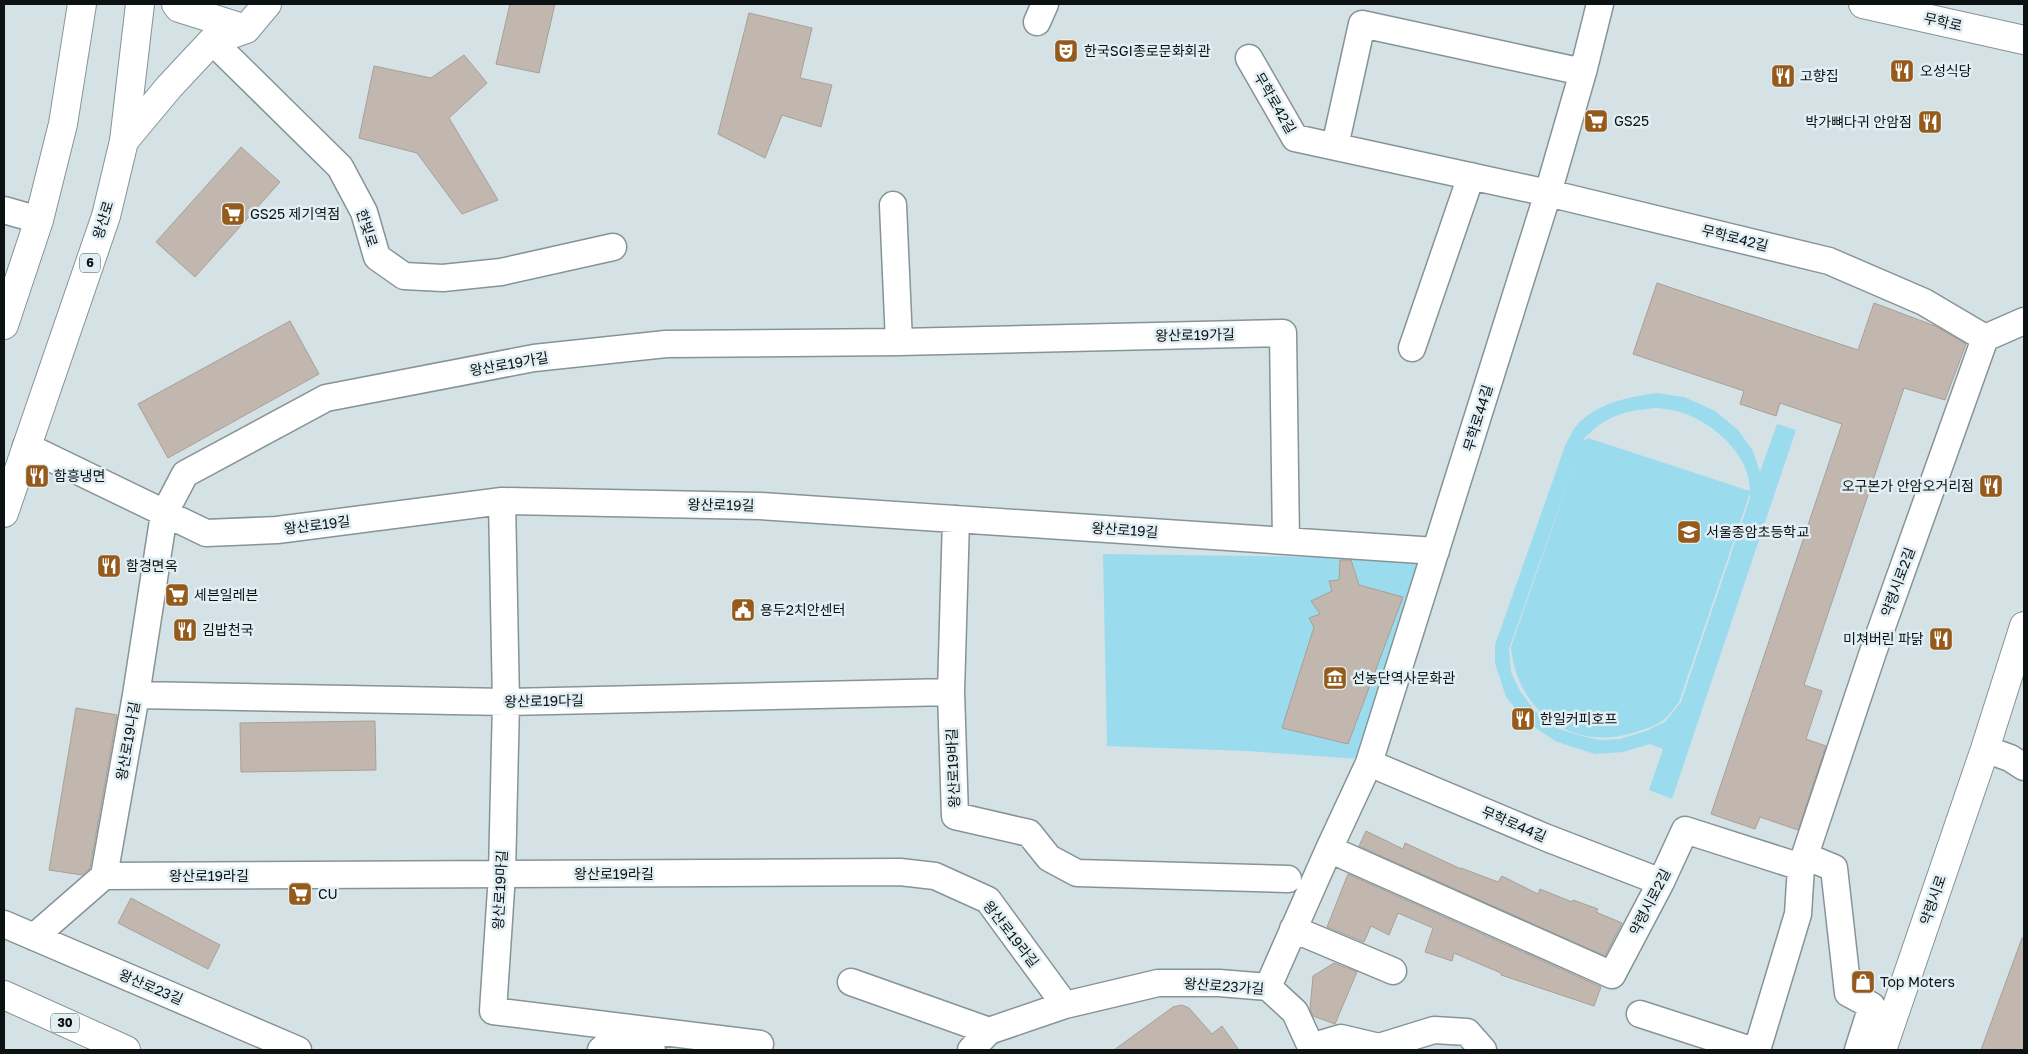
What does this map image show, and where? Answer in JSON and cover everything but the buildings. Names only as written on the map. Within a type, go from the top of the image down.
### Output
[{"type":"main road","points":[[4,325],[39,220],[63,124],[82,4]]},
{"type":"main road","name":"왕산로","points":[[4,513],[106,216],[124,141],[140,4]]},
{"type":"main road","points":[[176,4],[179,8],[246,29]]},
{"type":"main road","points":[[124,141],[169,87],[212,41],[246,29],[267,4]]},
{"type":"main road","name":"무학로","points":[[1863,4],[2024,40]]},
{"type":"main road","name":"약령시로","points":[[1882,1050],[1985,749],[2024,626]]},
{"type":"main road","name":"30","points":[[4,995],[126,1050]]},
{"type":"street","name":"무학로44길","points":[[1268,987],[1369,763],[1548,193],[1583,72],[1600,4]]},
{"type":"street","points":[[1336,146],[1362,24],[1583,72]]},
{"type":"street","name":"한빛로","points":[[212,41],[340,167],[364,212],[377,257],[404,276],[444,278],[501,272],[613,248]]},
{"type":"street","name":"무학로42길","points":[[1249,58],[1295,138],[1548,193],[1829,262],[1924,302],[1985,338]]},
{"type":"street","points":[[1412,348],[1471,176]]},
{"type":"street","points":[[893,205],[899,342]]},
{"type":"street","points":[[4,210],[39,220]]},
{"type":"street","points":[[1985,338],[2024,321]]},
{"type":"street","name":"왕산로19가길","points":[[164,514],[185,474],[326,398],[534,358],[666,344],[899,342],[1283,333],[1286,541]]},
{"type":"street","name":"약령시로2길","points":[[1757,1050],[1798,914],[1803,862],[1873,652],[1985,338]]},
{"type":"street","name":"왕산로19길","points":[[26,446],[206,533],[277,530],[502,501],[760,506],[1436,551]]},
{"type":"street","name":"왕산로19마길","points":[[502,501],[506,702],[502,874],[493,1011],[760,1044]]},
{"type":"street","name":"왕산로19나길","points":[[104,876],[136,696],[164,514]]},
{"type":"street","name":"왕산로19바길","points":[[956,519],[951,692],[955,816],[1029,832],[1049,858],[1078,873],[1288,879]]},
{"type":"street","name":"왕산로19다길","points":[[136,696],[506,702],[951,692]]},
{"type":"street","points":[[1985,749],[2010,758],[2024,767]]},
{"type":"street","name":"무학로44길","points":[[1369,763],[1547,838],[1661,882]]},
{"type":"street","name":"약령시로2길","points":[[1329,849],[1612,975],[1686,830],[1803,862]]},
{"type":"street","points":[[1803,862],[1834,868],[1848,994],[1872,1006],[1858,1050]]},
{"type":"street","name":"왕산로19라길","points":[[104,876],[900,872],[935,876],[988,900],[1065,1005]]},
{"type":"street","points":[[34,937],[104,876]]},
{"type":"street","name":"왕산로23길","points":[[4,924],[298,1050]]},
{"type":"street","points":[[1293,929],[1393,971]]},
{"type":"street","points":[[851,982],[988,1031]]},
{"type":"street","name":"왕산로23가길","points":[[971,1050],[988,1031],[1065,1005],[1158,983],[1219,983],[1268,987],[1295,1012],[1312,1049],[1341,1038],[1379,1048],[1434,1030],[1467,1032],[1483,1050]]},
{"type":"street","points":[[1640,1014],[1750,1050]]},
{"type":"street","points":[[600,1050],[611,1042],[652,1050]]},
{"type":"shaded area","points":[[1657,393],[1684,397],[1715,411],[1738,430],[1753,451],[1760,472],[1777,424],[1796,430],[1672,799],[1649,790],[1663,749],[1650,744],[1623,752],[1595,754],[1557,742],[1528,723],[1506,697],[1495,663],[1495,645],[1565,446],[1572,432],[1585,417],[1604,406]],"holes":[[[1656,408],[1683,413],[1695,418],[1718,433],[1737,453],[1744,465],[1750,491],[1588,438],[1583,442],[1593,430],[1607,420],[1630,412]],[[1579,451],[1511,647],[1515,669],[1523,689],[1535,706],[1550,720],[1568,730],[1588,736],[1609,737],[1646,729],[1664,720],[1679,702],[1750,493],[1750,498],[1681,702],[1665,722],[1646,731],[1620,739],[1600,740],[1556,728],[1535,711],[1520,691],[1511,672],[1509,649]]]},
{"type":"shaded area","points":[[1103,554],[1329,557],[1422,563],[1360,759],[1247,751],[1107,746]]},
{"type":"pier","points":[[4,984],[138,1041],[152,1050],[4,1050]]},
{"type":"place","name":"한국SGI종로문화회관","points":[[1066,51]]},
{"type":"place","name":"오성식당","points":[[1902,71]]},
{"type":"place","name":"고향집","points":[[1783,76]]},
{"type":"place","name":"GS25","points":[[1596,121]]},
{"type":"place","name":"박가뼈다귀 안암점","points":[[1930,122]]},
{"type":"place","name":"GS25 제기역점","points":[[233,214]]},
{"type":"place","name":"함흥냉면","points":[[37,476]]},
{"type":"place","name":"오구본가 안암오거리점","points":[[1991,486]]},
{"type":"place","name":"서울종암초등학교","points":[[1689,532]]},
{"type":"place","name":"함경면옥","points":[[109,566]]},
{"type":"place","name":"세븐일레븐","points":[[177,595]]},
{"type":"place","name":"용두2치안센터","points":[[743,610]]},
{"type":"place","name":"김밥천국","points":[[185,630]]},
{"type":"place","name":"미쳐버린 파닭","points":[[1941,639]]},
{"type":"place","name":"선농단역사문화관","points":[[1335,678]]},
{"type":"place","name":"한일커피호프","points":[[1523,719]]},
{"type":"place","name":"CU","points":[[300,894]]},
{"type":"place","name":"Top Moters","points":[[1863,982]]}]
